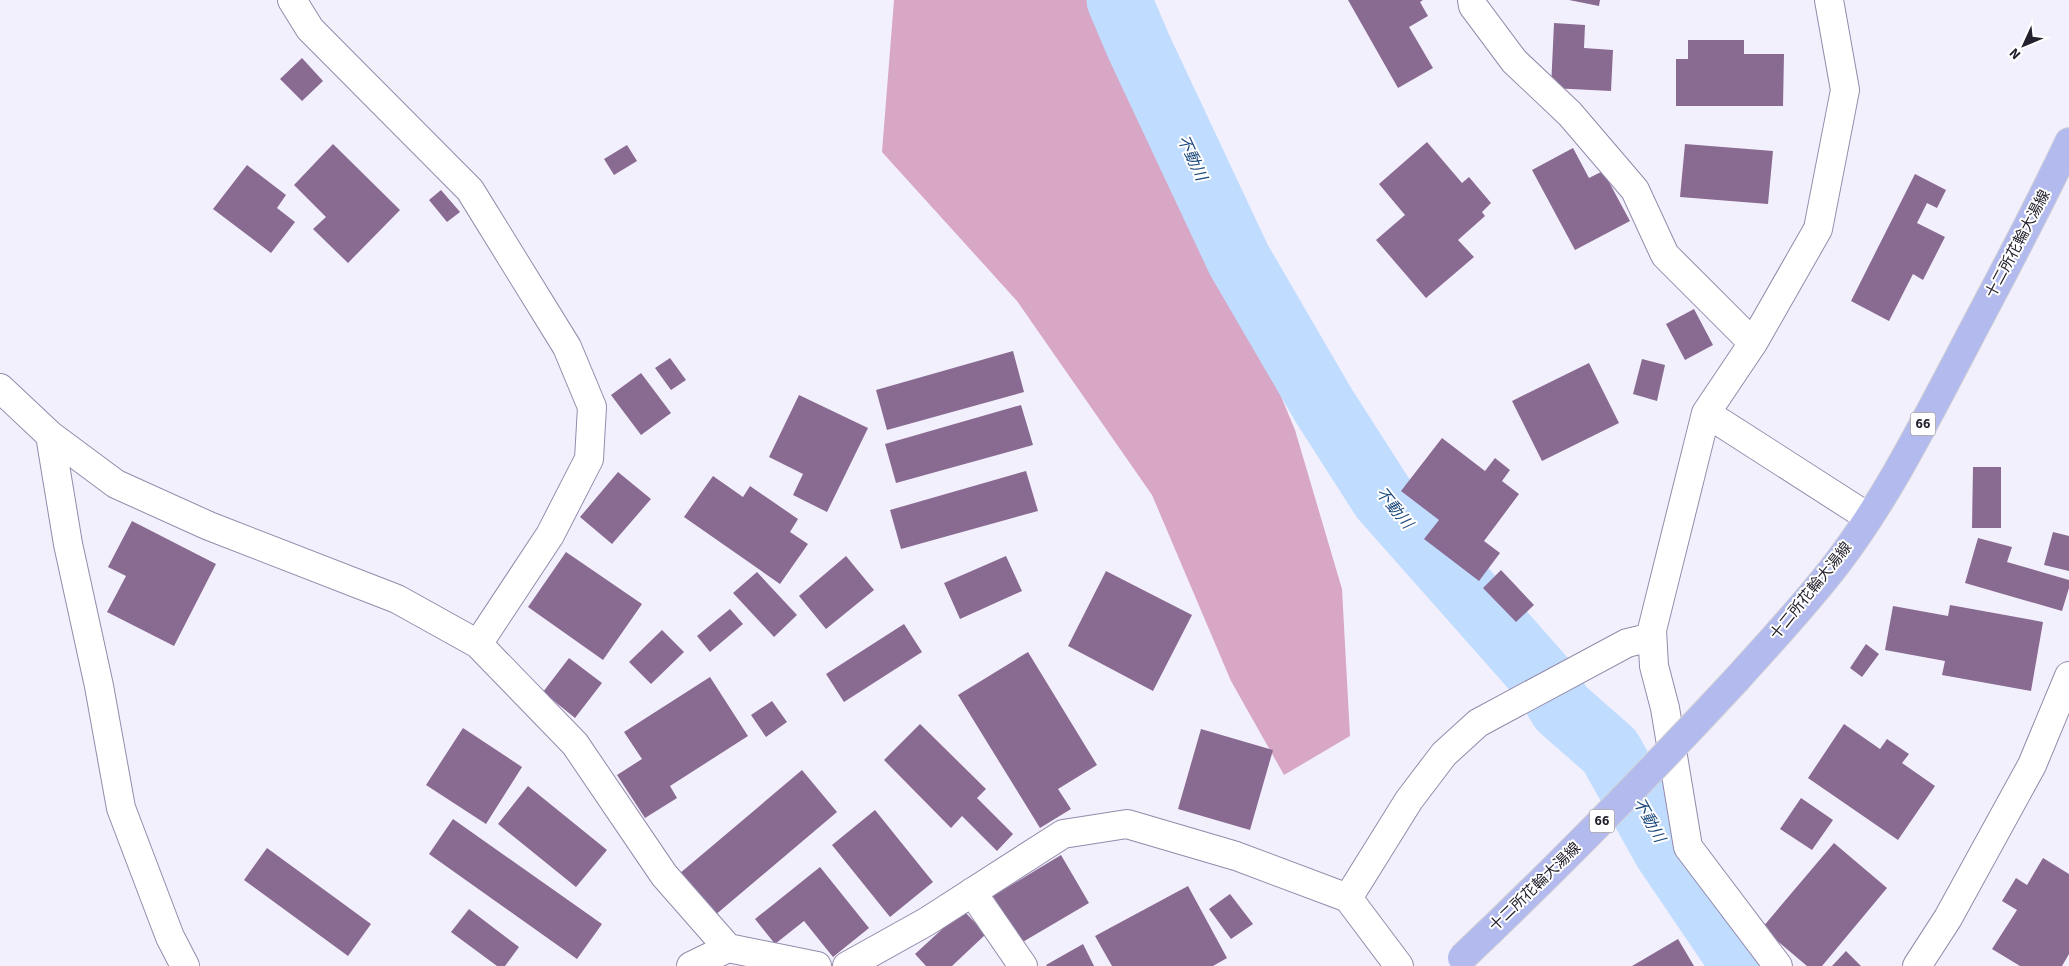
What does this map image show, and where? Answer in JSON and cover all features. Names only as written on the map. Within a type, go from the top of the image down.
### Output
[{"type":"main road","name":"十二所花輪大湯線","points":[[1457,962],[1538,887],[1652,771],[1787,624],[1839,561],[1884,493],[1934,403],[2045,192],[2069,142]]},
{"type":"street","points":[[292,0],[310,29],[470,190],[566,347],[592,407],[589,459],[550,535],[478,644]]},
{"type":"street","points":[[1472,0],[1473,6],[1514,61],[1570,114],[1635,190],[1665,254],[1753,343]]},
{"type":"street","points":[[1778,966],[1688,848],[1665,708],[1654,666],[1652,630],[1706,413],[1753,343],[1818,229],[1845,90],[1828,0]]},
{"type":"street","points":[[0,388],[50,435],[116,484],[208,526],[398,599],[478,644],[575,744],[664,876],[728,948],[817,966]]},
{"type":"street","points":[[1706,413],[1868,517]]},
{"type":"street","points":[[50,435],[68,544],[99,686],[121,808],[170,937],[185,966]]},
{"type":"street","points":[[1348,898],[1409,800],[1444,754],[1478,723],[1627,643],[1652,637]]},
{"type":"street","points":[[1917,966],[1948,918],[2032,765],[2069,676]]},
{"type":"street","points":[[847,966],[926,922],[1063,834],[1127,824],[1236,856],[1348,898],[1399,966]]},
{"type":"street","points":[[972,892],[1023,966]]},
{"type":"street","points":[[692,966],[728,948]]},
{"type":"shaded area","points":[[894,0],[1106,0],[1216,240],[1295,430],[1342,589],[1350,736],[1284,775],[1231,681],[1152,495],[1017,301],[882,152]]},
{"type":"building","points":[[1348,0],[1423,0],[1420,2],[1428,16],[1409,27],[1433,68],[1398,88]]},
{"type":"building","points":[[1569,0],[1600,0],[1599,6]]},
{"type":"building","points":[[1554,23],[1585,25],[1584,48],[1613,50],[1611,91],[1551,88]]},
{"type":"building","points":[[1688,40],[1744,40],[1744,54],[1784,54],[1783,106],[1676,106],[1676,59],[1688,59]]},
{"type":"building","points":[[302,58],[323,81],[302,101],[280,79]]},
{"type":"building","points":[[1427,142],[1462,183],[1469,177],[1491,203],[1482,212],[1485,216],[1458,240],[1474,257],[1426,298],[1376,240],[1405,215],[1379,184]]},
{"type":"building","points":[[333,144],[400,210],[348,263],[313,229],[326,217],[294,185]]},
{"type":"building","points":[[1685,144],[1773,151],[1768,204],[1680,197]]},
{"type":"building","points":[[627,145],[637,161],[614,175],[604,159]]},
{"type":"building","points":[[1573,148],[1589,178],[1603,171],[1630,221],[1575,250],[1532,170]]},
{"type":"building","points":[[247,165],[286,195],[277,208],[295,222],[271,253],[213,209]]},
{"type":"building","points":[[1915,174],[1946,190],[1937,208],[1927,203],[1917,223],[1945,237],[1923,280],[1913,274],[1889,321],[1851,301]]},
{"type":"building","points":[[441,190],[460,212],[447,222],[429,200]]},
{"type":"building","points":[[1694,309],[1713,345],[1685,360],[1666,324]]},
{"type":"building","points":[[1013,351],[1024,392],[887,430],[876,390]]},
{"type":"building","points":[[670,358],[686,380],[671,390],[655,368]]},
{"type":"building","points":[[1642,359],[1665,365],[1657,401],[1633,394]]},
{"type":"building","points":[[1589,363],[1619,423],[1542,461],[1512,401]]},
{"type":"building","points":[[641,373],[671,413],[641,435],[611,395]]},
{"type":"building","points":[[799,395],[868,428],[827,512],[793,495],[803,474],[769,457]]},
{"type":"building","points":[[1021,405],[1033,445],[896,483],[885,444]]},
{"type":"building","points":[[1442,438],[1485,471],[1495,458],[1510,470],[1502,481],[1519,494],[1484,541],[1500,553],[1479,581],[1424,539],[1439,520],[1401,491]]},
{"type":"building","points":[[1973,467],[2001,467],[2001,528],[1972,528]]},
{"type":"building","points":[[1026,471],[1038,511],[901,549],[890,510]]},
{"type":"building","points":[[618,472],[651,499],[612,544],[580,517]]},
{"type":"building","points":[[713,476],[743,497],[750,486],[798,519],[790,532],[808,544],[780,584],[684,517]]},
{"type":"building","points":[[132,521],[216,564],[174,646],[107,612],[126,576],[108,567]]},
{"type":"building","points":[[2053,532],[2069,536],[2069,571],[2044,565]]},
{"type":"building","points":[[1978,538],[2012,547],[2007,562],[2069,580],[2069,588],[2062,611],[1965,583]]},
{"type":"building","points":[[566,552],[642,604],[603,660],[528,607]]},
{"type":"building","points":[[846,556],[874,590],[826,629],[799,596]]},
{"type":"building","points":[[1006,556],[1022,591],[960,619],[944,583]]},
{"type":"building","points":[[1501,570],[1534,605],[1516,622],[1483,588]]},
{"type":"building","points":[[1106,571],[1192,615],[1153,691],[1068,646]]},
{"type":"building","points":[[757,572],[797,615],[774,637],[733,593]]},
{"type":"building","points":[[1950,605],[2043,622],[2031,691],[1942,675],[1945,661],[1885,650],[1893,606],[1948,616]]},
{"type":"building","points":[[730,609],[743,624],[710,652],[697,636]]},
{"type":"building","points":[[904,624],[922,652],[844,702],[826,674]]},
{"type":"building","points":[[662,630],[684,652],[651,684],[629,662]]},
{"type":"building","points":[[1866,644],[1879,654],[1862,677],[1850,668]]},
{"type":"building","points":[[1028,652],[1097,765],[1058,789],[1071,809],[1040,828],[958,695]]},
{"type":"building","points":[[569,658],[602,683],[575,718],[543,692]]},
{"type":"building","points":[[710,677],[748,736],[670,786],[677,798],[645,818],[617,775],[642,759],[624,732]]},
{"type":"building","points":[[772,701],[787,722],[766,737],[751,715]]},
{"type":"building","points":[[920,724],[986,789],[977,798],[1013,834],[997,851],[962,816],[951,828],[884,760]]},
{"type":"building","points":[[1844,724],[1880,749],[1887,739],[1909,754],[1902,763],[1935,786],[1898,840],[1808,778]]},
{"type":"building","points":[[463,728],[522,767],[486,824],[426,785]]},
{"type":"building","points":[[1201,729],[1273,750],[1250,830],[1178,809]]},
{"type":"building","points":[[802,770],[837,812],[714,916],[679,874]]},
{"type":"building","points":[[528,786],[607,850],[576,887],[498,824]]},
{"type":"building","points":[[1801,798],[1833,820],[1812,850],[1780,829]]},
{"type":"building","points":[[875,810],[933,882],[890,917],[832,845]]},
{"type":"building","points":[[453,819],[602,924],[577,959],[429,854]]},
{"type":"building","points":[[1834,843],[1887,888],[1822,966],[1807,966],[1762,928]]},
{"type":"building","points":[[267,848],[371,924],[348,956],[244,880]]},
{"type":"building","points":[[1061,855],[1089,903],[1021,943],[993,896]]},
{"type":"building","points":[[2043,858],[2069,874],[2069,954],[2062,966],[2020,966],[1992,949],[2017,910],[2002,901],[2016,878],[2027,885]]},
{"type":"building","points":[[820,867],[869,928],[833,957],[804,921],[775,944],[755,919]]},
{"type":"building","points":[[1188,886],[1227,958],[1213,966],[1112,966],[1095,936]]},
{"type":"building","points":[[1230,894],[1253,924],[1231,939],[1209,909]]},
{"type":"building","points":[[469,909],[519,947],[505,966],[497,966],[451,932]]},
{"type":"building","points":[[963,910],[986,934],[952,966],[926,966],[915,954]]},
{"type":"building","points":[[1678,939],[1694,966],[1632,966]]},
{"type":"building","points":[[1083,944],[1094,966],[1046,965]]},
{"type":"building","points":[[1846,951],[1861,966],[1832,966]]},
{"type":"waterway","name":"不動川","points":[[1119,0],[1139,47],[1239,260],[1324,406],[1383,498],[1545,681],[1561,708],[1610,751],[1666,851],[1744,966]]}]
